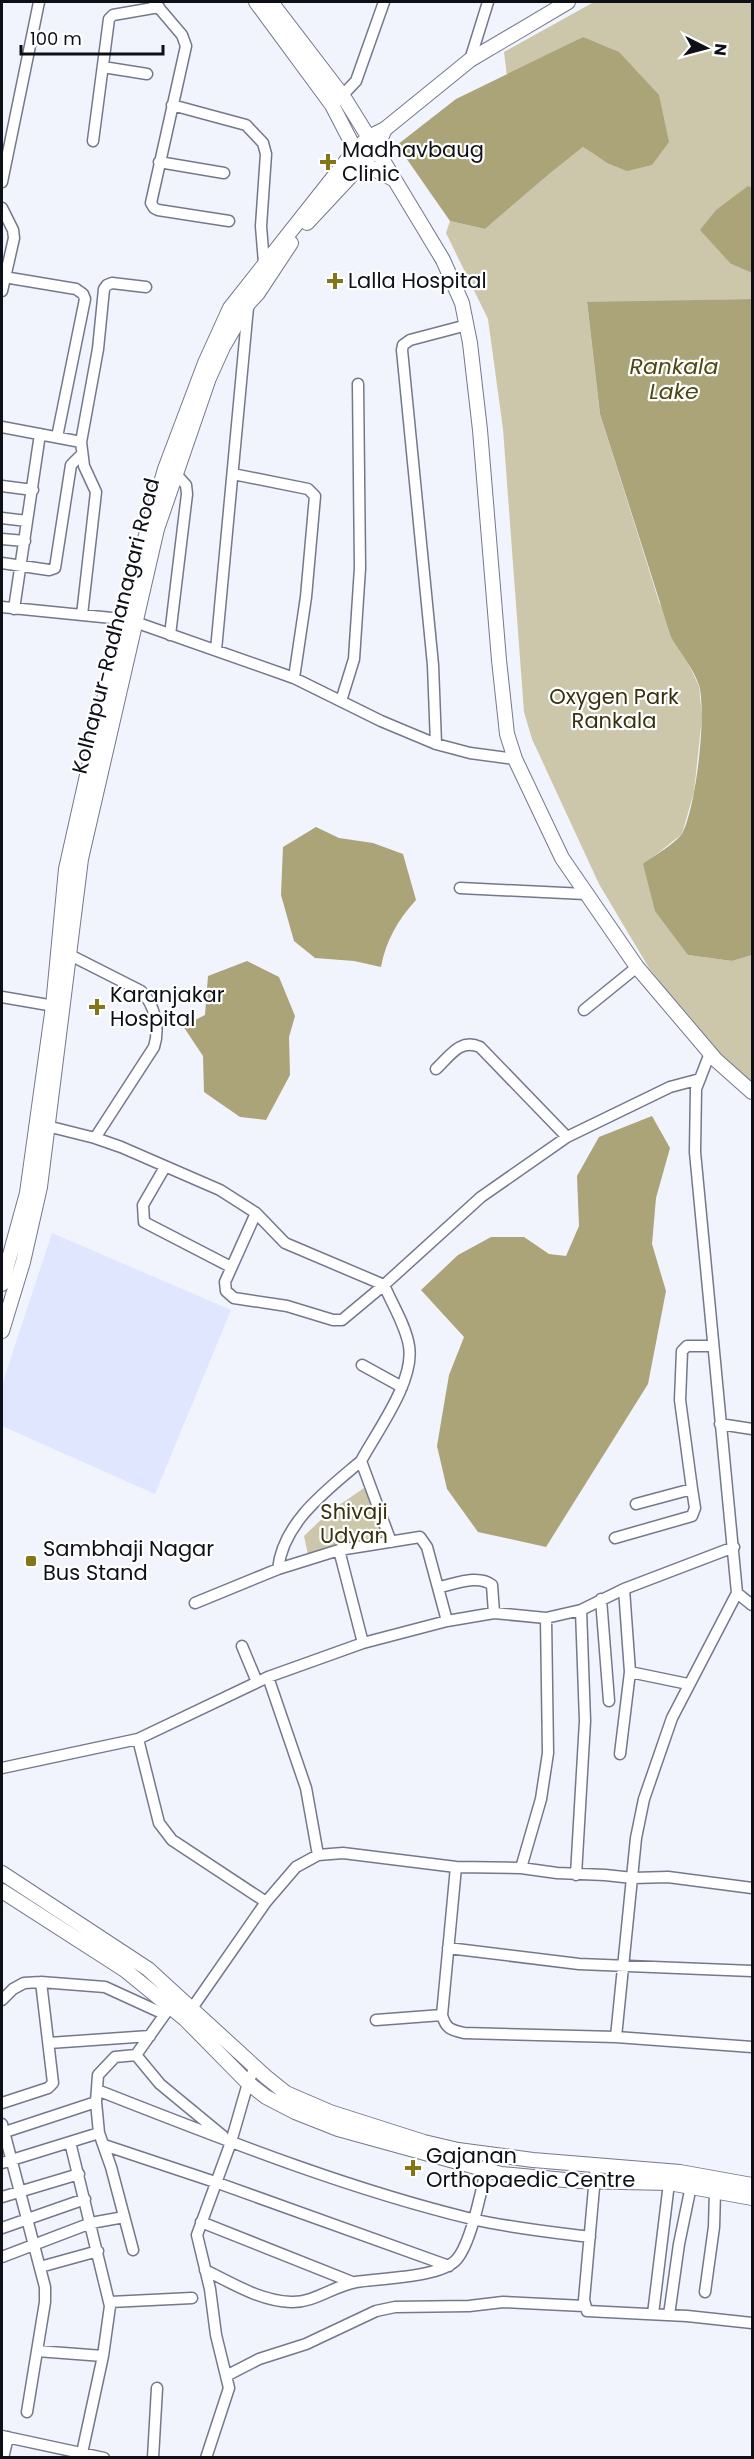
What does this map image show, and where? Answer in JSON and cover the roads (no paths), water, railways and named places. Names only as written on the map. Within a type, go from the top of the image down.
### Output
[{"type":"main road","points":[[256,2],[373,143],[393,180],[443,260],[462,303],[480,430],[507,734],[514,759],[561,858],[637,967],[711,1053],[753,1092]]},
{"type":"main road","points":[[271,2],[337,100],[358,157],[393,180]]},
{"type":"main road","points":[[373,143],[385,129],[470,60],[551,6],[568,2]]},
{"type":"main road","name":"Kolhapur-Radhanagari Road","points":[[42,1125],[52,1101],[58,1007],[81,859],[129,621],[157,529],[209,378],[236,323],[303,227],[358,157],[373,143]]},
{"type":"main road","points":[[2,1329],[23,1262],[36,1207],[42,1125],[58,1007],[66,869],[165,469],[205,363],[230,308],[264,263],[358,157]]},
{"type":"main road","points":[[2,1284],[25,1205],[42,1125]]},
{"type":"main road","points":[[2,1873],[148,1969],[248,2083],[266,2097],[295,2112],[338,2129],[486,2170],[536,2178],[669,2183],[753,2198]]},
{"type":"main road","points":[[2,1891],[124,1970],[167,2011],[188,2014],[286,2092],[330,2112],[424,2142],[490,2154],[680,2172],[753,2185]]},
{"type":"street","points":[[2,182],[39,2]]},
{"type":"street","points":[[337,100],[351,88],[360,72],[384,2]]},
{"type":"street","points":[[470,60],[488,2]]},
{"type":"street","points":[[93,141],[110,19],[113,15],[156,4],[182,35],[186,46],[151,203],[154,208],[230,221]]},
{"type":"street","points":[[102,67],[147,74]]},
{"type":"street","points":[[172,105],[240,123],[251,129],[263,143],[266,154],[261,226],[264,263]]},
{"type":"street","points":[[159,162],[224,173]]},
{"type":"street","points":[[2,208],[13,230],[14,238],[2,291]]},
{"type":"street","points":[[4,277],[76,289],[85,298],[57,437]]},
{"type":"street","points":[[82,615],[96,492],[84,466],[81,442],[98,349],[104,290],[112,283],[146,287]]},
{"type":"street","points":[[216,650],[248,303]]},
{"type":"street","points":[[436,744],[433,665],[402,350],[403,345],[410,340],[467,326]]},
{"type":"street","points":[[341,701],[354,659],[360,568],[358,384]]},
{"type":"street","points":[[2,428],[81,442]]},
{"type":"street","points":[[14,609],[40,434]]},
{"type":"street","points":[[2,563],[50,570],[56,568],[71,465],[82,454]]},
{"type":"street","points":[[170,635],[187,494],[182,479],[176,474]]},
{"type":"street","points":[[233,474],[308,489],[315,496],[306,597],[294,678]]},
{"type":"street","points":[[2,486],[33,490]]},
{"type":"street","points":[[2,518],[27,521]]},
{"type":"street","points":[[2,539],[25,541]]},
{"type":"street","points":[[2,607],[129,621],[294,678],[381,721],[436,744],[470,753],[514,759]]},
{"type":"street","points":[[460,888],[585,894]]},
{"type":"street","points":[[68,954],[141,991],[153,1009],[158,1035],[154,1047],[95,1138]]},
{"type":"street","points":[[584,1010],[637,967]]},
{"type":"street","points":[[2,997],[58,1007]]},
{"type":"street","points":[[436,1069],[462,1045],[470,1043],[480,1047],[567,1137]]},
{"type":"street","points":[[616,2037],[636,1838],[644,1799],[672,1718],[737,1593],[695,1152],[696,1089],[711,1053]]},
{"type":"street","points":[[256,1213],[225,1282],[226,1291],[234,1298],[299,1308],[333,1320],[342,1320],[384,1286],[481,1197],[567,1137],[643,1099],[700,1079]]},
{"type":"street","points":[[42,1125],[95,1138],[220,1190],[256,1213],[285,1243],[384,1286],[409,1343],[408,1368],[402,1387],[361,1461],[308,1508],[281,1550],[278,1569]]},
{"type":"street","points":[[165,1167],[143,1205],[144,1222],[231,1267]]},
{"type":"street","points":[[615,1538],[692,1516],[695,1508],[680,1400],[681,1351],[687,1346],[712,1346]]},
{"type":"street","points":[[362,1365],[402,1387]]},
{"type":"street","points":[[720,1424],[753,1429]]},
{"type":"street","points":[[361,1461],[391,1542]]},
{"type":"street","points":[[636,1504],[692,1489]]},
{"type":"street","points":[[195,1603],[278,1569],[339,1550],[420,1537],[427,1547],[447,1621]]},
{"type":"street","points":[[2,1768],[138,1739],[268,1677],[363,1643],[447,1621],[494,1612],[546,1618],[581,1610],[624,1589],[734,1547]]},
{"type":"street","points":[[339,1550],[363,1643]]},
{"type":"street","points":[[439,1587],[478,1579],[486,1580],[492,1586],[494,1612]]},
{"type":"street","points":[[620,1754],[630,1672],[624,1589]]},
{"type":"street","points":[[737,1593],[753,1605]]},
{"type":"street","points":[[602,1599],[609,1701]]},
{"type":"street","points":[[576,1875],[585,1721],[581,1610]]},
{"type":"street","points":[[521,1868],[541,1799],[548,1753],[546,1618]]},
{"type":"street","points":[[242,1646],[257,1682]]},
{"type":"street","points":[[630,1672],[688,1684]]},
{"type":"street","points":[[268,1677],[304,1780],[318,1856]]},
{"type":"street","points":[[138,1739],[159,1823],[165,1832],[172,1840],[266,1902]]},
{"type":"street","points":[[188,2014],[266,1902],[296,1867],[318,1856],[344,1853],[456,1867],[521,1868],[576,1875],[633,1878],[668,1876],[753,1888]]},
{"type":"street","points":[[456,1867],[442,2015],[444,2024],[450,2030],[464,2033],[616,2037],[753,2047]]},
{"type":"street","points":[[448,1948],[579,1964],[753,1971]]},
{"type":"street","points":[[2,2103],[51,2086],[54,2079],[41,1982]]},
{"type":"street","points":[[2,2000],[13,1989],[24,1983],[41,1982],[105,1987],[167,2011],[136,2055],[115,2057],[98,2075],[96,2102],[99,2133],[133,2250]]},
{"type":"street","points":[[376,2020],[442,2015]]},
{"type":"street","points":[[49,2043],[150,2036]]},
{"type":"street","points":[[136,2055],[160,2084],[231,2142]]},
{"type":"street","points":[[206,2457],[229,2388],[197,2235],[255,2067]]},
{"type":"street","points":[[97,2090],[231,2142],[379,2193],[473,2219],[590,2237]]},
{"type":"street","points":[[27,2412],[45,2302],[40,2266],[28,2220],[20,2192],[6,2162],[2,2130],[96,2102]]},
{"type":"street","points":[[6,2162],[99,2133]]},
{"type":"street","points":[[70,2142],[110,2302],[103,2356],[82,2453]]},
{"type":"street","points":[[104,2145],[215,2181],[449,2266]]},
{"type":"street","points":[[205,2270],[248,2291],[288,2302],[306,2301],[352,2282],[435,2271],[449,2266],[462,2251],[490,2154]]},
{"type":"street","points":[[596,2165],[584,2306],[586,2311],[669,2315],[753,2323]]},
{"type":"street","points":[[2,2197],[79,2174]]},
{"type":"street","points":[[653,2314],[669,2183]]},
{"type":"street","points":[[669,2315],[679,2244],[691,2186]]},
{"type":"street","points":[[705,2292],[714,2227],[715,2191]]},
{"type":"street","points":[[2,2228],[85,2199]]},
{"type":"street","points":[[2,2257],[91,2223],[124,2217]]},
{"type":"street","points":[[201,2222],[352,2282]]},
{"type":"street","points":[[40,2266],[98,2251]]},
{"type":"street","points":[[110,2302],[192,2298]]},
{"type":"street","points":[[226,2376],[259,2360],[306,2344],[376,2311],[395,2307],[469,2306],[503,2302],[584,2306]]},
{"type":"street","points":[[36,2351],[103,2356]]},
{"type":"street","points":[[153,2457],[157,2388]]},
{"type":"street","points":[[3,2457],[5,2437],[104,2457]]},
{"type":"water","points":[[583,37],[619,52],[659,95],[669,142],[652,165],[627,171],[607,163],[583,147],[485,229],[450,221],[397,145],[456,99]]},
{"type":"water","points":[[748,186],[752,187],[752,273],[731,264],[700,230],[716,210]]},
{"type":"water","name":"Rankala Lake","points":[[752,299],[752,955],[732,961],[688,955],[655,911],[643,864],[680,836],[688,819],[699,759],[701,699],[699,685],[690,666],[671,637],[600,414],[587,302]]},
{"type":"water","points":[[316,827],[339,838],[373,843],[403,854],[416,900],[394,931],[381,967],[354,961],[315,958],[294,941],[281,895],[283,847]]},
{"type":"water","points":[[247,961],[279,977],[295,1016],[289,1037],[290,1075],[266,1120],[240,1117],[204,1092],[203,1056],[183,1026],[205,1015],[208,976]]},
{"type":"water","points":[[652,1116],[670,1148],[656,1198],[652,1244],[666,1291],[648,1384],[546,1547],[478,1532],[447,1489],[437,1446],[449,1375],[464,1337],[421,1290],[458,1255],[491,1237],[524,1237],[549,1254],[566,1256],[579,1226],[577,1176],[599,1137]]},
{"type":"place","name":"Madhavbaug Clinic","points":[[328,162]]},
{"type":"place","name":"Lalla Hospital","points":[[335,281]]},
{"type":"place","name":"Karanjakar Hospital","points":[[97,1007]]},
{"type":"place","name":"Sambhaji Nagar Bus Stand","points":[[31,1561]]},
{"type":"place","name":"Gajanan Orthopaedic Centre","points":[[413,2168]]},
{"type":"park label","name":"Oxygen Park Rankala","points":[[614,709]]},
{"type":"park label","name":"Shivaji Udyan","points":[[354,1524]]}]
